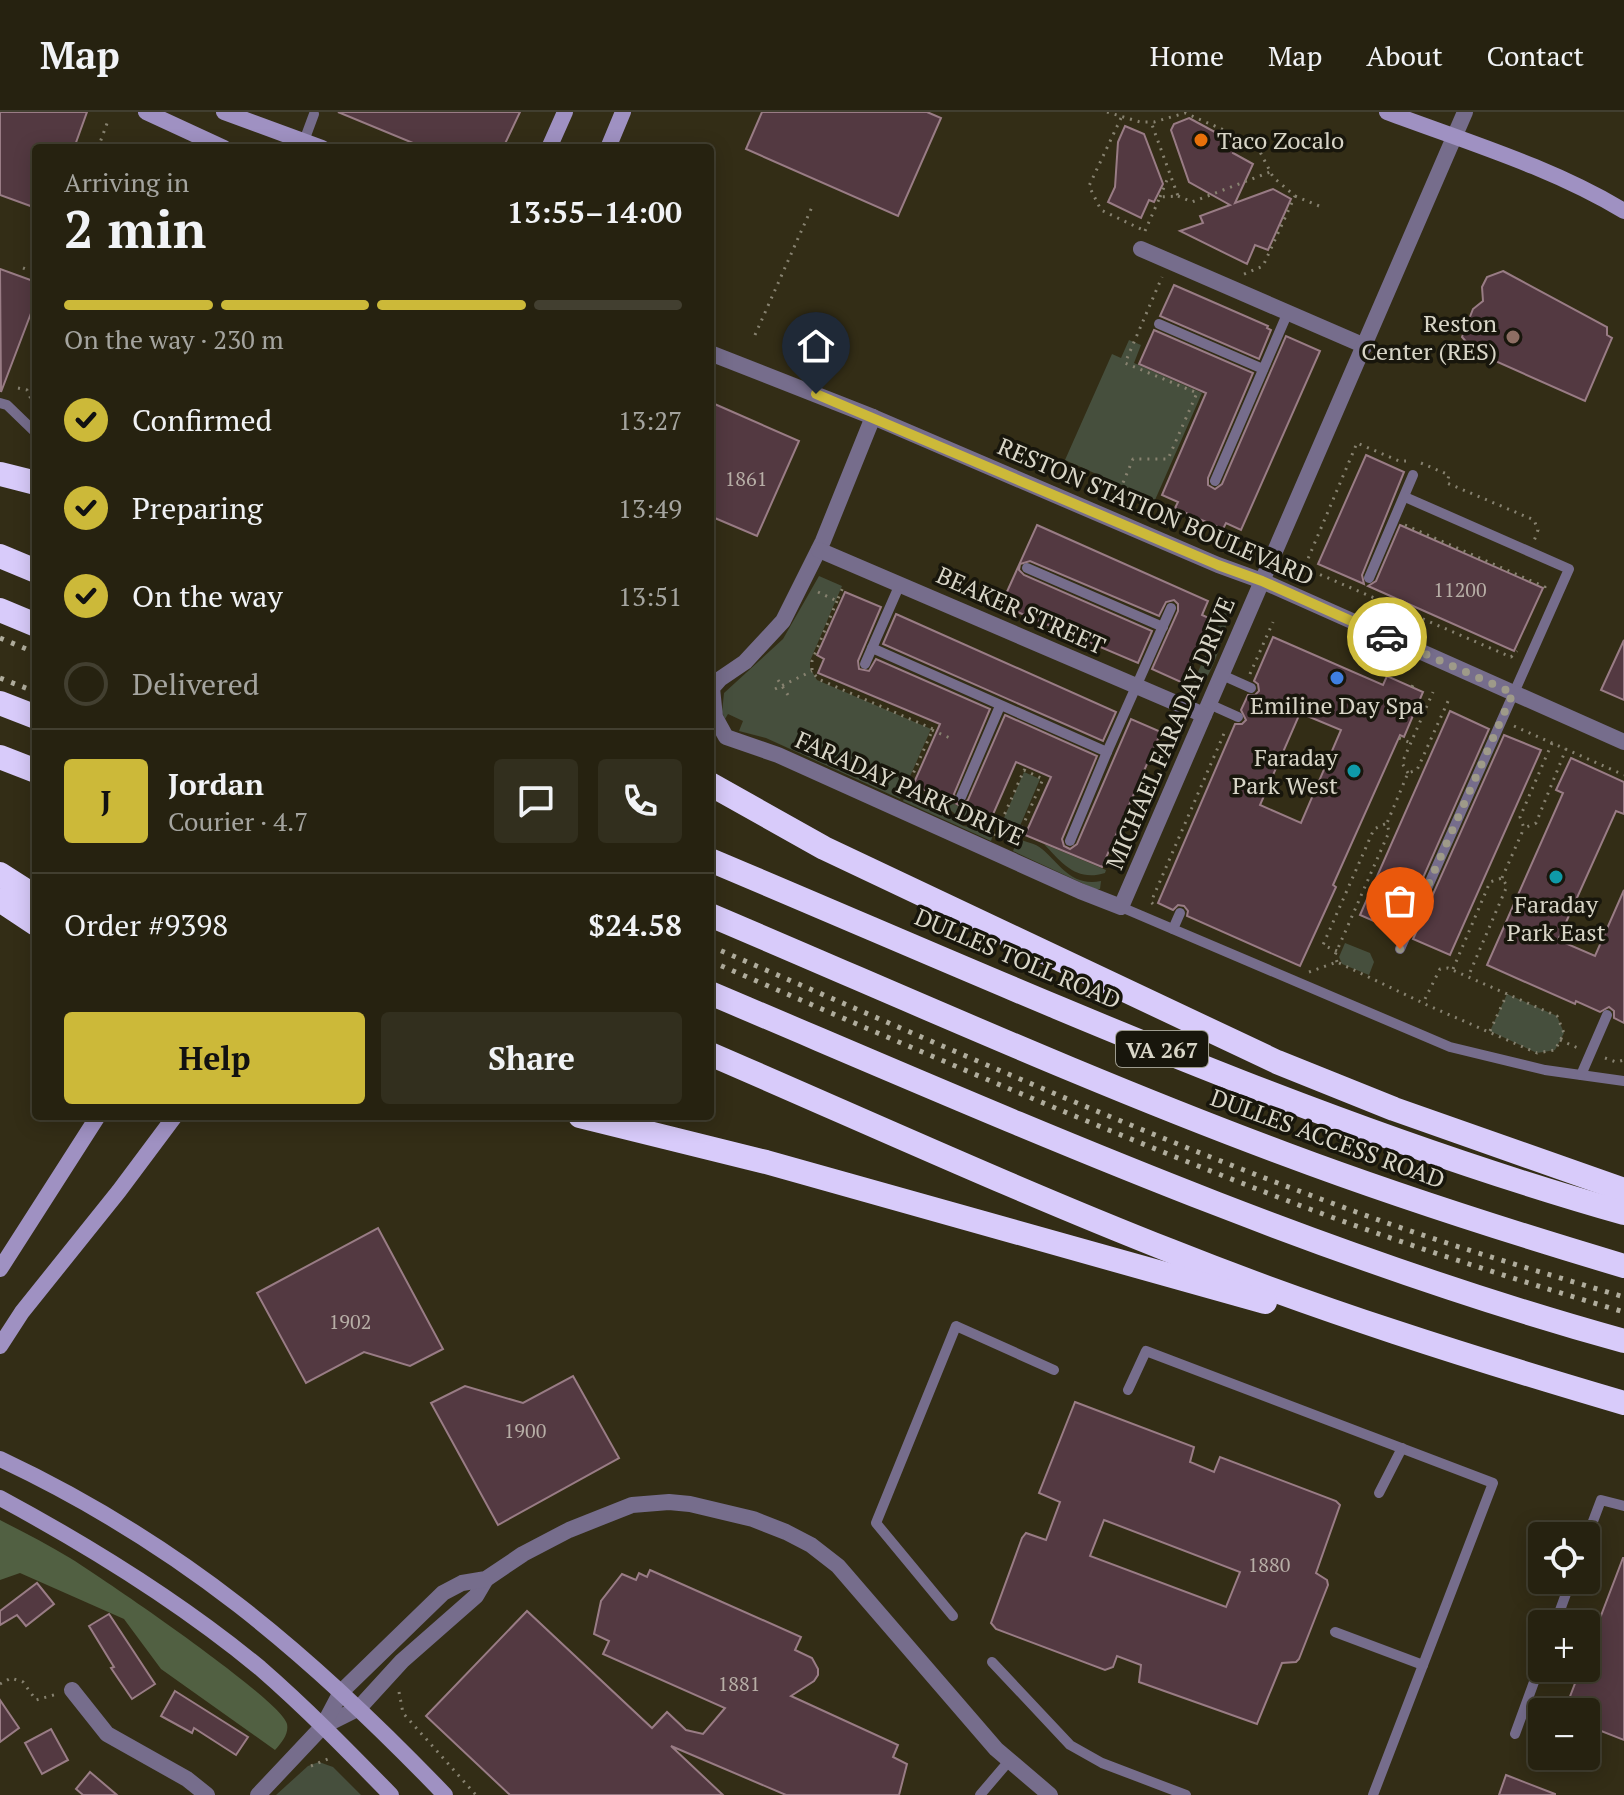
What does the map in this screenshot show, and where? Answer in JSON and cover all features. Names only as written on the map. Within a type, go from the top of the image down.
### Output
[{"type":"highway","points":[[0,474],[32,482]]},
{"type":"highway","points":[[0,556],[32,569]]},
{"type":"highway","points":[[0,610],[32,623]]},
{"type":"highway","points":[[0,703],[32,715]]},
{"type":"highway","points":[[0,757],[32,769]]},
{"type":"highway","points":[[714,786],[836,854],[1263,1056],[1394,1109],[1624,1190]]},
{"type":"highway","name":"DULLES TOLL ROAD","points":[[714,862],[1253,1086],[1483,1169],[1624,1213]]},
{"type":"highway","points":[[0,874],[32,894]]},
{"type":"highway","points":[[0,900],[32,921]]},
{"type":"highway","name":"DULLES ACCESS ROAD","points":[[714,917],[1284,1154],[1503,1230],[1624,1266]]},
{"type":"highway","points":[[714,995],[1008,1120],[1233,1211],[1476,1297],[1624,1341]]},
{"type":"highway","points":[[714,1056],[1172,1252],[1336,1312],[1624,1403]]},
{"type":"highway","points":[[596,1120],[766,1162],[1472,1357]]},
{"type":"main road","points":[[146,112],[173,118],[217,144]]},
{"type":"main road","points":[[224,112],[312,144]]},
{"type":"main road","points":[[551,144],[565,112]]},
{"type":"main road","points":[[610,144],[623,112]]},
{"type":"main road","points":[[1387,112],[1571,183],[1624,211]]},
{"type":"main road","points":[[0,1269],[95,1120]]},
{"type":"main road","points":[[0,1346],[22,1312],[172,1120]]},
{"type":"main road","points":[[0,1450],[8,1463],[85,1501],[145,1537],[254,1615],[359,1708],[445,1795]]},
{"type":"main road","points":[[0,1498],[84,1545],[190,1614],[259,1668],[323,1726],[391,1795]]},
{"type":"street","name":"MICHAEL FARADAY DRIVE","points":[[1121,907],[1465,112]]},
{"type":"street","points":[[1141,249],[1365,346]]},
{"type":"street","name":"RESTON STATION BOULEVARD","points":[[714,355],[873,417],[1262,581],[1624,742]]},
{"type":"street","points":[[714,686],[745,662],[783,621],[819,550],[873,417]]},
{"type":"street","name":"BEAKER STREET","points":[[819,550],[1136,687],[1207,710]]},
{"type":"street","name":"FARADAY PARK DRIVE","points":[[714,707],[715,717],[726,737],[778,755],[1121,907]]},
{"type":"street","points":[[258,1795],[323,1726],[341,1692],[443,1593],[462,1583],[486,1579],[523,1554],[569,1530],[632,1505],[669,1502],[753,1519],[811,1545],[838,1566],[1009,1761],[1050,1795]]},
{"type":"street","points":[[323,1726],[359,1708],[402,1661],[476,1596],[486,1579]]},
{"type":"street","points":[[72,1690],[107,1734],[162,1763],[207,1795]]},
{"type":"lane","points":[[304,141],[314,114]]},
{"type":"lane","points":[[1215,481],[1288,312]]},
{"type":"lane","points":[[1159,324],[1263,369]]},
{"type":"lane","points":[[0,403],[7,405],[32,429]]},
{"type":"lane","points":[[1369,578],[1413,475]]},
{"type":"lane","points":[[1400,949],[1569,569],[1405,497]]},
{"type":"lane","points":[[1027,568],[1163,627]]},
{"type":"lane","points":[[865,664],[900,584]]},
{"type":"lane","points":[[1070,841],[1171,608]]},
{"type":"lane","points":[[872,648],[1107,752]]},
{"type":"lane","points":[[1222,675],[1248,686]]},
{"type":"lane","points":[[961,797],[1000,706]]},
{"type":"lane","points":[[1207,710],[1236,716]]},
{"type":"lane","points":[[1121,907],[1177,920],[1450,1047],[1545,1070],[1624,1081]]},
{"type":"lane","points":[[1581,1075],[1607,1015]]},
{"type":"lane","points":[[953,1616],[876,1523],[956,1326],[1054,1370]]},
{"type":"lane","points":[[1128,1390],[1146,1351],[1493,1483],[1373,1795]]},
{"type":"lane","points":[[1379,1493],[1402,1448]]},
{"type":"lane","points":[[1593,1522],[1601,1500],[1624,1506]]},
{"type":"lane","points":[[1335,1632],[1423,1665]]},
{"type":"lane","points":[[992,1662],[1070,1745],[1102,1763],[1186,1795]]},
{"type":"lane","points":[[1515,1734],[1534,1682]]},
{"type":"lane","points":[[980,1795],[1009,1761]]},
{"type":"path","points":[[1107,112],[1121,118],[1151,122],[1185,113],[1256,144],[1270,172],[1283,187],[1319,206]]},
{"type":"path","points":[[99,144],[109,118]]},
{"type":"path","points":[[1121,118],[1089,186],[1101,210],[1145,231],[1170,174]]},
{"type":"path","points":[[1151,122],[1178,196]]},
{"type":"path","points":[[1160,197],[1178,196],[1192,202],[1270,172]]},
{"type":"path","points":[[1239,276],[1263,266],[1295,196]]},
{"type":"path","points":[[755,335],[812,207]]},
{"type":"path","points":[[23,268],[32,271]]},
{"type":"path","points":[[1120,490],[1133,459],[1168,459],[1197,393],[1125,363],[1164,274]]},
{"type":"path","points":[[18,388],[27,390],[32,397]]},
{"type":"path","points":[[1405,525],[1545,587],[1540,601]]},
{"type":"path","points":[[1225,549],[1232,540],[1241,539]]},
{"type":"path","points":[[1298,565],[1511,657],[1519,649]]},
{"type":"path","points":[[844,585],[812,661],[812,671],[818,679],[950,738]]},
{"type":"path","points":[[818,592],[837,601]]},
{"type":"path","points":[[1248,686],[1273,622]]},
{"type":"path","points":[[775,689],[812,671]]},
{"type":"path","points":[[778,680],[788,695]]},
{"type":"path","points":[[1408,773],[1402,763],[1433,692]]},
{"type":"path","points":[[1337,962],[1337,951],[1389,832],[1387,823],[1408,773],[1417,770],[1449,699]]},
{"type":"path","points":[[1177,920],[1151,902],[1236,716]]},
{"type":"path","points":[[1512,725],[1624,775]]},
{"type":"path","points":[[898,809],[932,730]]},
{"type":"path","points":[[1399,738],[1411,743]]},
{"type":"path","points":[[1524,828],[1520,817],[1552,743]]},
{"type":"path","points":[[1452,970],[1490,882],[1502,878],[1524,828],[1536,823],[1566,749]]},
{"type":"path","points":[[989,850],[1024,770],[1043,779],[1008,859]]},
{"type":"path","points":[[1337,951],[1323,945],[1374,829],[1387,823]]},
{"type":"path","points":[[1468,977],[1507,886],[1502,878]]},
{"type":"path","points":[[1306,973],[1337,962],[1423,1003],[1537,1053],[1555,1050],[1564,1033],[1557,1016],[1452,970],[1440,969],[1423,1003]]},
{"type":"path","points":[[1490,1031],[1507,994]]},
{"type":"path","points":[[1560,1040],[1578,1048]]},
{"type":"path","points":[[1601,1057],[1616,1062],[1624,1060]]},
{"type":"path","points":[[0,1684],[11,1678],[23,1682],[36,1700],[72,1690]]},
{"type":"path","points":[[400,1687],[398,1695],[403,1713],[476,1795]]},
{"type":"green space","points":[[1129,340],[1141,345],[1134,363],[1202,393],[1155,500],[1065,460],[1112,354],[1121,358]]},
{"type":"green space","points":[[819,576],[842,586],[810,661],[810,668],[817,680],[931,729],[900,799],[766,738],[739,731],[743,721],[728,714],[725,719],[722,712],[724,693],[783,639]]},
{"type":"green space","points":[[1224,612],[1229,614],[1215,660],[1203,683],[1188,695]]},
{"type":"green space","points":[[1024,772],[1040,779],[1017,833],[1000,827]]},
{"type":"green space","points":[[908,790],[926,796],[963,826],[994,831],[991,841],[903,801]]},
{"type":"green space","points":[[933,795],[999,823],[997,826],[970,823]]},
{"type":"green space","points":[[1018,839],[1039,847],[1074,877],[1082,881],[1101,881],[1100,889],[1013,851]]},
{"type":"green space","points":[[1044,844],[1106,870],[1105,873],[1078,873]]},
{"type":"green space","points":[[1345,943],[1370,953],[1374,962],[1369,975],[1342,964],[1339,957]]},
{"type":"green space","points":[[1507,994],[1557,1016],[1564,1033],[1555,1050],[1537,1053],[1490,1031]]},
{"type":"green space","points":[[0,1520],[88,1570],[224,1666],[278,1711],[287,1724],[286,1735],[280,1744],[275,1750],[161,1669],[124,1619],[20,1573],[0,1580]]},
{"type":"green space","points":[[319,1762],[333,1767],[361,1795],[276,1795],[308,1766]]},
{"type":"building","points":[[0,112],[87,112],[75,144],[32,144],[32,207],[0,195]]},
{"type":"building","points":[[338,112],[520,112],[505,144],[415,144]]},
{"type":"building","points":[[762,112],[927,112],[941,118],[898,216],[746,149]]},
{"type":"building","points":[[1189,118],[1237,144],[1233,153],[1253,164],[1235,203],[1273,189],[1291,199],[1268,250],[1255,245],[1247,264],[1180,231],[1203,223],[1200,216],[1230,205],[1189,182],[1171,130],[1174,124]]},
{"type":"building","points":[[1125,126],[1144,134],[1163,184],[1154,202],[1149,200],[1141,218],[1108,202],[1115,187],[1118,142]]},
{"type":"building","points":[[0,269],[32,281],[32,311],[1,392]]},
{"type":"building","points":[[1503,271],[1607,327],[1607,335],[1612,338],[1585,401],[1475,352],[1462,337],[1473,309],[1483,301],[1482,287],[1487,277]]},
{"type":"building","points":[[1174,285],[1268,326],[1271,330],[1259,359],[1160,316]]},
{"type":"building","points":[[1154,330],[1253,373],[1208,478],[1208,485],[1215,489],[1222,484],[1286,336],[1320,351],[1241,530],[1226,523],[1223,529],[1199,519],[1175,508],[1178,502],[1162,495],[1206,393],[1139,364]]},
{"type":"building","points":[[714,404],[799,441],[757,536],[714,518]]},
{"type":"building","points":[[1366,455],[1404,472],[1362,575],[1364,584],[1318,564]]},
{"type":"building","points":[[1037,525],[1208,601],[1202,615],[1211,619],[1183,683],[1152,669],[1178,611],[1174,600],[1166,602],[1159,616],[1030,561],[1020,564],[1019,570],[1024,575],[1152,631],[1138,663],[1001,605]]},
{"type":"building","points":[[1400,525],[1543,588],[1514,651],[1368,586],[1376,581]]},
{"type":"building","points":[[845,592],[881,607],[858,661],[859,669],[869,671],[876,659],[990,709],[954,794],[957,804],[913,785],[940,724],[818,673],[824,659],[817,655]]},
{"type":"building","points":[[896,614],[1116,712],[1103,741],[883,644]]},
{"type":"building","name":"Faraday Park West","points":[[1273,637],[1383,685],[1387,676],[1423,692],[1404,737],[1400,735],[1300,966],[1187,916],[1184,906],[1178,905],[1173,910],[1158,903],[1235,724],[1246,720],[1241,710],[1248,695],[1259,691],[1254,681]],"holes":[[[1300,713],[1341,730],[1301,823],[1260,805]]]},
{"type":"building","points":[[1624,640],[1624,700],[1601,690]]},
{"type":"building","points":[[1450,711],[1489,729],[1399,932],[1360,915]]},
{"type":"building","points":[[1005,715],[1097,756],[1062,839],[1064,846],[1070,849],[1077,844],[1131,719],[1161,732],[1102,867],[1025,835],[1051,777],[1016,762],[991,819],[959,805],[968,800]]},
{"type":"building","points":[[1504,735],[1541,750],[1450,955],[1413,939]]},
{"type":"building","name":"Faraday Park East","points":[[1571,758],[1624,782],[1624,814],[1616,811],[1558,940],[1595,956],[1624,890],[1624,1023],[1614,1018],[1614,1011],[1609,1007],[1600,1012],[1576,1001],[1575,1004],[1487,965],[1563,793],[1556,790]]},
{"type":"building","points":[[378,1228],[443,1349],[410,1366],[364,1352],[306,1383],[257,1293]]},
{"type":"building","points":[[573,1376],[619,1458],[498,1525],[431,1403],[465,1386],[523,1403]]},
{"type":"building","points":[[1075,1402],[1194,1447],[1190,1462],[1214,1472],[1220,1457],[1340,1505],[1316,1573],[1327,1580],[1328,1585],[1299,1659],[1282,1663],[1257,1724],[1139,1682],[1141,1665],[1117,1656],[1113,1667],[1105,1670],[996,1629],[991,1623],[1022,1538],[1026,1533],[1046,1540],[1060,1502],[1039,1493]],"holes":[[[1104,1520],[1240,1572],[1226,1607],[1090,1556]]]},
{"type":"building","points":[[1624,1558],[1624,1740],[1600,1731],[1600,1698],[1569,1698],[1576,1682],[1600,1682],[1600,1618]]},
{"type":"building","points":[[650,1570],[801,1637],[795,1650],[812,1658],[818,1675],[791,1696],[898,1745],[893,1757],[907,1764],[899,1795],[786,1795],[671,1746],[723,1795],[510,1795],[426,1716],[527,1611],[652,1728],[667,1712],[686,1730],[703,1734],[725,1708],[603,1654],[609,1641],[594,1634],[601,1601],[622,1574],[636,1580],[639,1573],[647,1577]]},
{"type":"building","points":[[37,1583],[54,1604],[26,1626],[17,1615],[0,1625],[0,1611]]},
{"type":"building","points":[[109,1614],[155,1684],[132,1699],[89,1626]]},
{"type":"building","points":[[175,1691],[248,1737],[236,1755],[194,1728],[192,1733],[161,1716]]},
{"type":"building","points":[[0,1700],[19,1728],[0,1742]]},
{"type":"building","points":[[51,1729],[68,1760],[42,1774],[25,1743]]},
{"type":"building","points":[[90,1772],[117,1795],[83,1795],[76,1789]]},
{"type":"building","points":[[1506,1775],[1555,1794],[1555,1795],[1499,1795]]},
{"type":"railway","points":[[0,638],[32,651]]},
{"type":"railway","points":[[0,678],[32,690]]},
{"type":"railway","points":[[714,948],[1208,1156],[1437,1240],[1624,1297]]},
{"type":"railway","points":[[714,963],[1051,1106],[1257,1189],[1439,1254],[1624,1312]]},
{"type":"way so far","points":[[1387,637],[1513,693],[1400,949]]},
{"type":"place","name":"Taco Zocalo","points":[[1201,140]]},
{"type":"place","name":"Reston Center (RES)","points":[[1513,337]]},
{"type":"place","name":"Emiline Day Spa","points":[[1337,678]]},
{"type":"place","name":"Faraday Park West","points":[[1354,771]]},
{"type":"place","name":"Faraday Park East","points":[[1556,877]]},
{"type":"route","points":[[816,394],[1262,581],[1387,637]]}]
